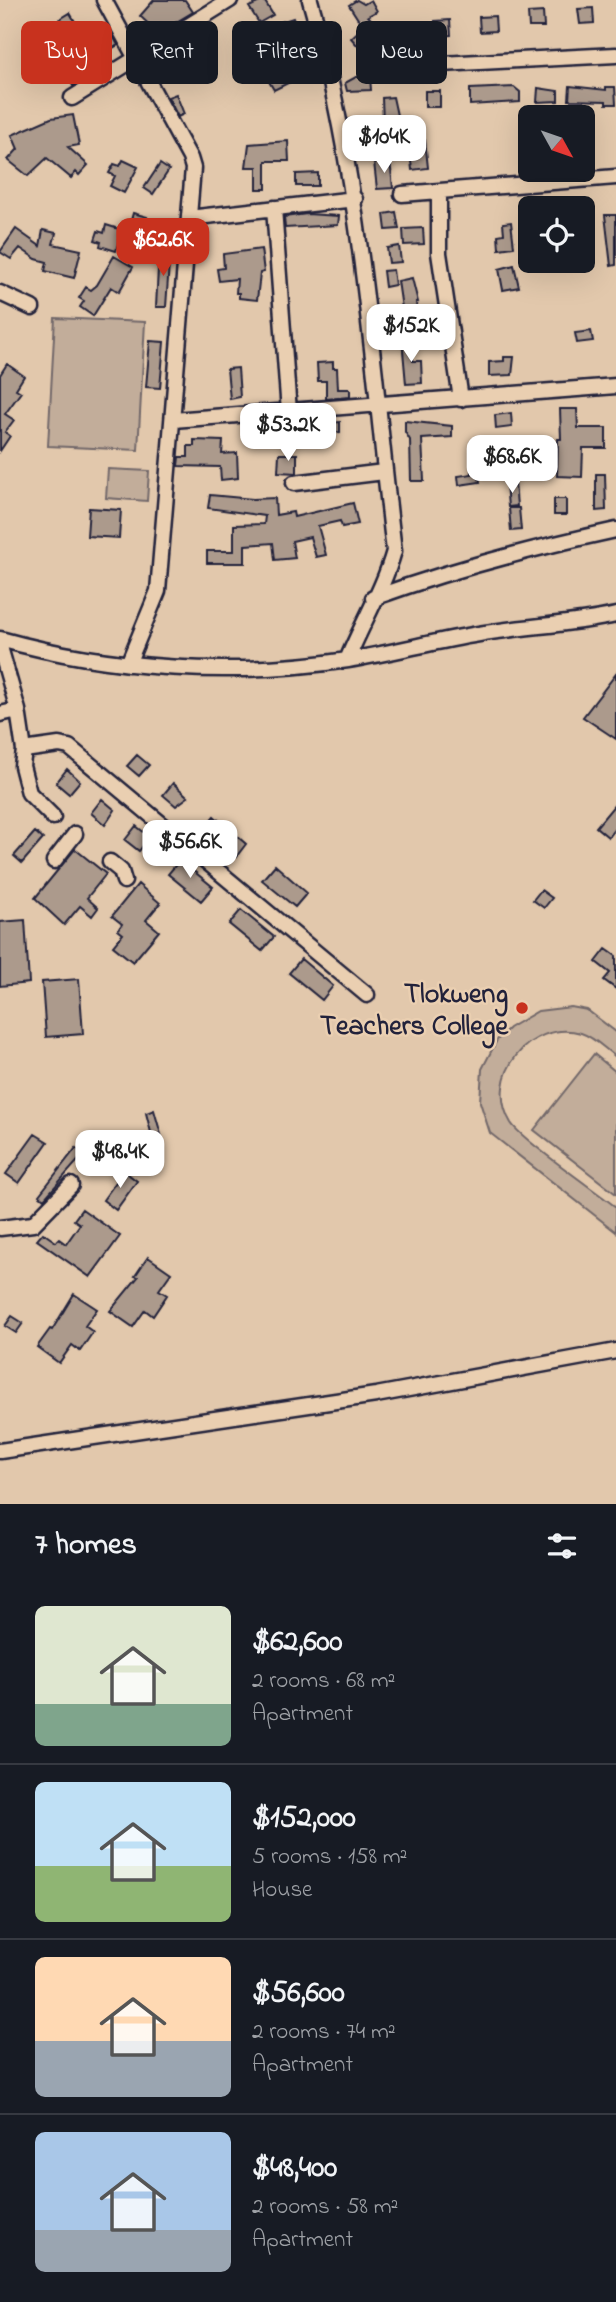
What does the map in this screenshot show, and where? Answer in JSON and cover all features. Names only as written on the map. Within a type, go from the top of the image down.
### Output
[{"type":"street","points":[[104,0],[126,38]]},
{"type":"street","points":[[190,21],[211,6],[230,0]]},
{"type":"street","points":[[314,1],[355,199],[394,551],[389,570],[373,598],[347,660]]},
{"type":"street","points":[[447,64],[616,55]]},
{"type":"street","points":[[72,98],[126,66]]},
{"type":"street","points":[[128,664],[158,591],[193,168],[151,84]]},
{"type":"street","points":[[402,194],[616,177]]},
{"type":"street","points":[[439,192],[439,253],[461,399]]},
{"type":"street","points":[[189,218],[355,199]]},
{"type":"street","points":[[274,208],[289,412]]},
{"type":"street","points":[[0,293],[33,308]]},
{"type":"street","points":[[173,420],[616,386]]},
{"type":"street","points":[[294,483],[384,472]]},
{"type":"street","points":[[373,598],[515,552],[616,530]]},
{"type":"street","points":[[0,639],[41,651],[128,664],[195,668],[347,660],[479,634],[616,615]]},
{"type":"street","points":[[0,647],[18,710],[24,750],[22,766],[29,793],[53,817]]},
{"type":"street","points":[[0,714],[18,710]]},
{"type":"street","points":[[24,750],[59,745],[69,747],[367,995]]},
{"type":"street","points":[[54,861],[75,834]]},
{"type":"street","points":[[110,862],[121,871],[124,881]]},
{"type":"street","points":[[0,1228],[19,1228],[33,1224],[71,1185]]},
{"type":"street","points":[[0,1451],[376,1395],[616,1351]]},
{"type":"shaded area","points":[[55,318],[145,322],[138,450],[48,446]]},
{"type":"shaded area","points":[[108,469],[149,471],[147,501],[106,498]]},
{"type":"shaded area","points":[[571,1007],[587,1010],[616,1032],[616,1057],[595,1040],[581,1033],[562,1031],[545,1035],[529,1043],[516,1056],[507,1071],[503,1088],[504,1105],[511,1123],[518,1131],[616,1207],[616,1232],[490,1133],[480,1102],[482,1069],[497,1040],[509,1028],[538,1011]]},
{"type":"shaded area","points":[[594,1054],[616,1072],[616,1194],[534,1130]]},
{"type":"building","points":[[154,0],[185,0],[193,12],[178,21],[145,21],[140,16]]},
{"type":"building","points":[[264,0],[273,15],[258,21],[249,7]]},
{"type":"building","points":[[357,0],[364,4],[371,0],[377,11],[368,16],[373,21],[359,21],[349,5]]},
{"type":"building","points":[[593,8],[594,23],[580,24],[578,9]]},
{"type":"building","points":[[543,12],[544,27],[529,27],[528,13]]},
{"type":"building","points":[[70,13],[75,21],[61,21],[60,19]]},
{"type":"building","points":[[495,16],[496,31],[480,32],[479,17]]},
{"type":"building","points":[[450,20],[451,35],[447,35],[447,21],[435,21]]},
{"type":"building","points":[[112,34],[118,45],[112,48]]},
{"type":"building","points":[[356,77],[356,84],[371,84],[371,90],[347,91],[345,83]]},
{"type":"building","points":[[270,84],[286,84],[274,90]]},
{"type":"building","points":[[570,86],[606,90],[606,87],[615,87],[616,104],[606,104],[606,101],[569,100]]},
{"type":"building","points":[[514,87],[520,92],[520,102],[470,105],[470,89]]},
{"type":"building","points":[[538,88],[558,91],[558,101],[537,102]]},
{"type":"building","points":[[425,91],[440,91],[440,107],[425,107]]},
{"type":"building","points":[[176,94],[184,114],[178,117],[168,97]]},
{"type":"building","points":[[393,97],[398,120],[383,122],[382,98]]},
{"type":"building","points":[[73,115],[79,145],[68,147],[88,165],[79,175],[76,172],[71,178],[47,158],[28,176],[8,160],[18,149],[12,135],[51,118]]},
{"type":"building","points":[[425,140],[428,168],[412,170],[409,142]]},
{"type":"building","points":[[288,141],[289,161],[266,161],[266,189],[257,189],[257,167],[246,167],[249,144]]},
{"type":"building","points":[[123,160],[138,167],[124,193],[110,186],[115,176],[109,173],[114,164],[120,166]]},
{"type":"building","points":[[390,160],[393,188],[377,189],[374,162]]},
{"type":"building","points":[[160,164],[169,170],[153,194],[144,188]]},
{"type":"building","points":[[318,173],[318,186],[296,186],[296,174]]},
{"type":"building","points":[[396,212],[399,229],[386,230],[384,214]]},
{"type":"building","points":[[133,213],[147,217],[142,235],[128,231]]},
{"type":"building","points":[[307,214],[339,216],[338,225],[285,228],[284,217]]},
{"type":"building","points":[[605,215],[616,215],[616,265],[611,266]]},
{"type":"building","points":[[511,222],[514,247],[499,249],[498,235],[504,234],[503,223]]},
{"type":"building","points":[[106,225],[122,230],[116,251],[100,246],[101,242],[95,240],[98,231],[104,233]]},
{"type":"building","points":[[423,228],[424,244],[404,245],[403,229]]},
{"type":"building","points":[[16,229],[40,246],[43,230],[56,233],[53,244],[81,250],[74,278],[45,271],[47,262],[36,259],[20,248],[11,259],[0,252]]},
{"type":"building","points":[[399,246],[401,262],[389,263],[387,248]]},
{"type":"building","points":[[159,249],[170,249],[166,307],[156,307]]},
{"type":"building","points":[[261,249],[264,272],[260,273],[257,300],[239,298],[239,293],[236,293],[237,279],[219,281],[217,269],[224,268],[223,254]]},
{"type":"building","points":[[114,256],[133,267],[119,292],[111,287],[93,316],[80,307],[84,301],[79,298],[86,287],[91,290],[97,285]]},
{"type":"building","points":[[514,265],[519,287],[503,290],[499,269]]},
{"type":"building","points":[[393,270],[395,285],[385,287],[383,271]]},
{"type":"building","points":[[412,278],[418,302],[417,312],[403,315],[398,281]]},
{"type":"building","points":[[591,331],[593,341],[577,343],[575,333]]},
{"type":"building","points":[[402,339],[412,339],[413,361],[421,361],[422,383],[406,384]]},
{"type":"building","points":[[150,341],[164,342],[160,388],[146,387]]},
{"type":"building","points":[[504,357],[514,357],[512,375],[489,376],[489,362],[504,361]]},
{"type":"building","points":[[333,362],[333,368],[337,368],[338,389],[350,389],[350,397],[326,399],[326,381],[318,381],[317,363]]},
{"type":"building","points":[[7,364],[24,376],[16,389],[21,392],[5,414],[14,420],[5,432],[10,436],[0,451],[0,375]]},
{"type":"building","points":[[238,368],[240,397],[230,399],[227,369]]},
{"type":"building","points":[[560,409],[577,409],[578,428],[606,428],[606,448],[583,448],[582,477],[557,476],[558,439],[561,439]]},
{"type":"building","points":[[511,413],[512,427],[496,429],[495,415]]},
{"type":"building","points":[[405,421],[452,426],[452,437],[422,439],[424,481],[411,481],[410,440],[405,432]]},
{"type":"building","points":[[340,422],[340,432],[320,434],[319,424]]},
{"type":"building","points":[[485,439],[496,439],[495,478],[479,477],[480,482],[459,485],[458,476],[472,474],[471,442],[485,442]]},
{"type":"building","points":[[194,440],[223,441],[222,454],[237,453],[238,478],[221,480],[220,467],[178,466],[179,457],[188,457],[188,446],[194,446]]},
{"type":"building","points":[[279,454],[297,454],[297,473],[278,472]]},
{"type":"building","points":[[596,474],[605,474],[606,510],[596,511]]},
{"type":"building","points":[[515,482],[517,506],[508,507],[506,483]]},
{"type":"building","points":[[210,495],[275,498],[276,515],[293,512],[294,517],[353,503],[358,524],[342,527],[340,521],[318,526],[326,555],[316,557],[310,537],[292,541],[295,558],[275,560],[273,543],[245,545],[245,563],[207,563],[207,551],[234,551],[234,525],[264,524],[265,516],[208,508]]},
{"type":"building","points":[[554,499],[566,499],[566,515],[554,515]]},
{"type":"building","points":[[89,508],[121,510],[119,538],[87,536]]},
{"type":"building","points":[[509,508],[519,508],[521,530],[511,531]]},
{"type":"building","points":[[616,674],[616,739],[583,717]]},
{"type":"building","points":[[137,755],[149,765],[139,776],[127,766]]},
{"type":"building","points":[[67,769],[80,781],[69,794],[56,783]]},
{"type":"building","points":[[173,783],[188,797],[176,806],[163,795]]},
{"type":"building","points":[[102,799],[115,810],[105,825],[91,813]]},
{"type":"building","points":[[616,803],[616,827],[608,837],[596,827]]},
{"type":"building","points":[[214,816],[246,844],[236,857],[203,829]]},
{"type":"building","points":[[136,826],[150,837],[139,851],[125,840]]},
{"type":"building","points":[[35,832],[43,839],[22,863],[14,856]]},
{"type":"building","points":[[75,849],[106,874],[87,898],[98,908],[92,916],[80,906],[64,925],[35,898]]},
{"type":"building","points":[[180,860],[213,887],[201,901],[168,874]]},
{"type":"building","points":[[275,865],[307,893],[295,907],[262,880]]},
{"type":"building","points":[[138,884],[160,903],[146,920],[159,931],[133,962],[113,946],[123,934],[118,930],[122,924],[112,916]]},
{"type":"building","points":[[541,890],[552,898],[544,908],[533,900]]},
{"type":"building","points":[[241,910],[274,937],[262,951],[229,924]]},
{"type":"building","points":[[25,920],[29,983],[0,986],[0,922]]},
{"type":"building","points":[[606,949],[616,956],[616,989],[604,980],[610,973],[596,962]]},
{"type":"building","points":[[301,959],[333,986],[322,1000],[289,973]]},
{"type":"building","points":[[79,979],[83,1034],[46,1037],[42,982]]},
{"type":"building","points":[[154,1110],[164,1145],[155,1148],[146,1113]]},
{"type":"building","points":[[35,1134],[48,1142],[19,1183],[6,1174]]},
{"type":"building","points":[[76,1148],[84,1154],[44,1199],[39,1195]]},
{"type":"building","points":[[124,1171],[137,1181],[116,1210],[103,1200]]},
{"type":"building","points":[[82,1209],[120,1236],[90,1277],[37,1240],[43,1233],[56,1242],[59,1239],[66,1244],[80,1224],[74,1220]]},
{"type":"building","points":[[148,1257],[171,1273],[159,1290],[167,1295],[153,1316],[145,1310],[133,1327],[110,1311],[138,1277],[135,1276]]},
{"type":"building","points":[[74,1294],[97,1309],[85,1326],[93,1332],[80,1351],[72,1345],[59,1363],[37,1347],[50,1329],[52,1330]]},
{"type":"building","points":[[12,1316],[23,1323],[16,1333],[5,1326]]},
{"type":"place","name":"Tlokweng Teachers College","points":[[522,1008]]}]
